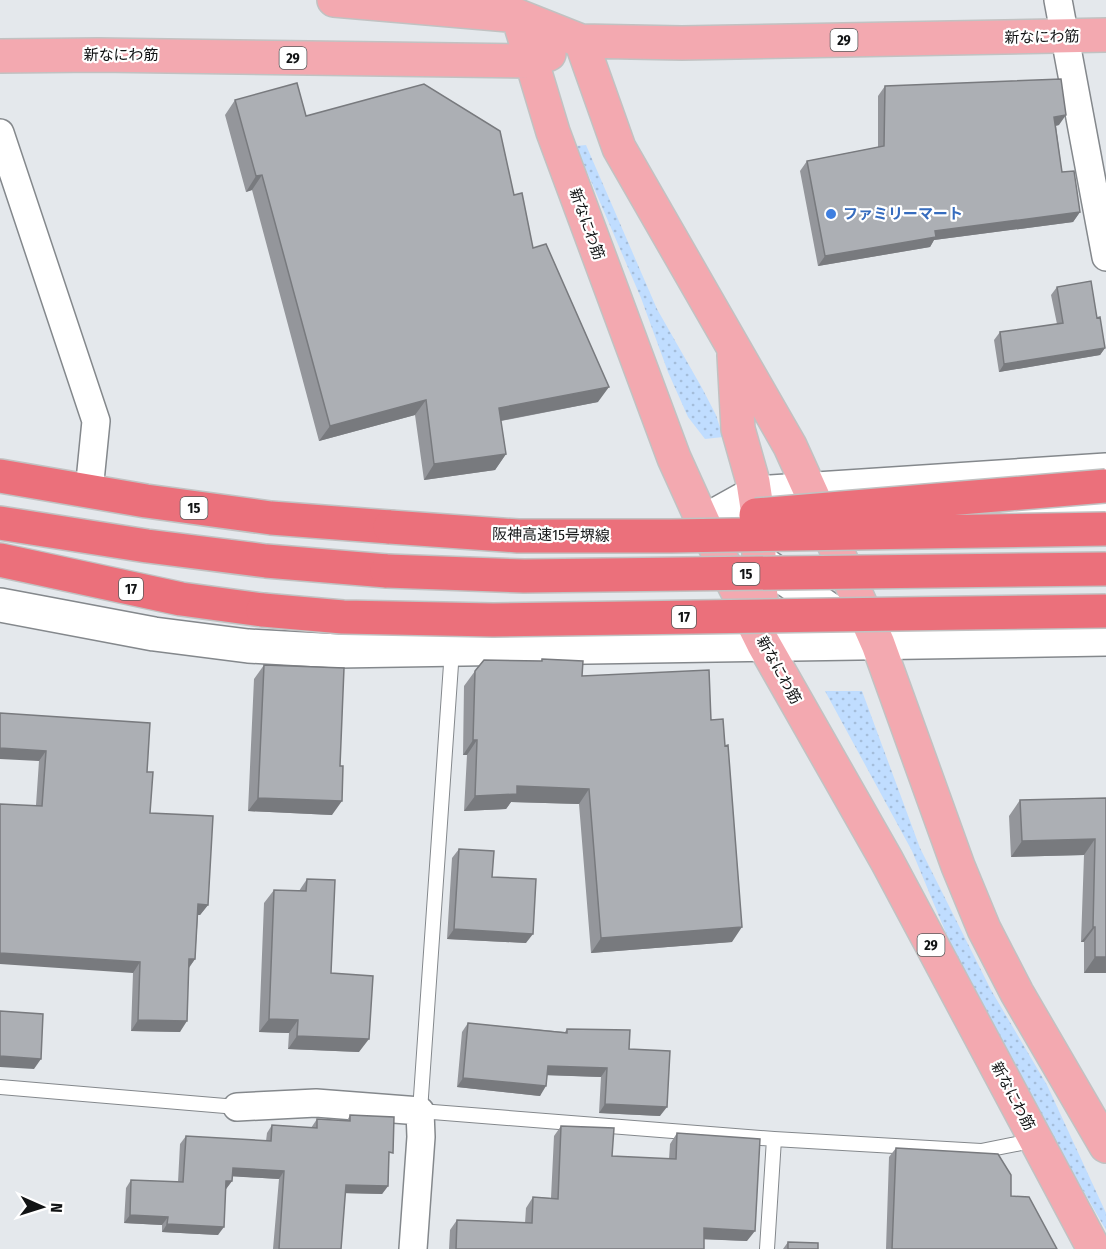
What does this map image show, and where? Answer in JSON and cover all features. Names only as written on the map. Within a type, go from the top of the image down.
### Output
[{"type":"highway","name":"阪神高速15号堺線","points":[[0,476],[146,501],[272,518],[518,536],[671,537],[1106,529]]},
{"type":"highway","points":[[518,536],[1106,486]]},
{"type":"highway","name":"15","points":[[0,523],[245,559],[387,571],[547,576],[1106,569]]},
{"type":"highway","name":"17","points":[[0,560],[181,598],[263,610],[343,617],[493,620],[1106,611]]},
{"type":"main road","name":"新なにわ筋","points":[[334,0],[395,2],[469,13],[518,16],[581,41],[682,43],[1106,35]]},
{"type":"main road","name":"新なにわ筋","points":[[518,16],[553,132],[674,458],[703,522],[763,643],[887,861],[1094,1249]]},
{"type":"main road","name":"新なにわ筋","points":[[0,56],[98,55],[530,61],[581,41]]},
{"type":"main road","points":[[581,41],[618,148],[789,446],[823,519],[878,644],[958,866],[984,929],[1017,993],[1106,1146]]},
{"type":"main road","points":[[734,347],[738,429],[756,507],[763,643]]},
{"type":"street","points":[[1058,0],[1106,257]]},
{"type":"street","points":[[0,133],[96,421],[90,481]]},
{"type":"street","points":[[0,468],[279,508],[437,523],[703,522],[808,489],[1106,470]]},
{"type":"street","points":[[756,507],[823,519],[1106,505]]},
{"type":"street","points":[[703,522],[878,644]]},
{"type":"street","points":[[0,605],[154,634],[248,646],[338,651],[1106,639]]},
{"type":"street","points":[[237,1107],[316,1103],[420,1111],[421,1137],[413,1249]]},
{"type":"lane","points":[[452,649],[420,1111],[981,1151],[1036,1140]]},
{"type":"lane","points":[[0,1087],[237,1107]]},
{"type":"lane","points":[[767,1249],[774,1138]]},
{"type":"shaded area","points":[[586,145],[657,309],[716,415],[723,437],[705,439],[688,417],[668,372],[641,298],[576,146]]},
{"type":"shaded area","points":[[825,691],[862,691],[920,848],[991,990],[1047,1085],[1106,1213],[1106,1230],[1040,1116],[960,967],[912,851]]},
{"type":"building","points":[[1061,79],[1066,115],[1054,117],[1062,172],[1074,171],[1080,212],[935,231],[936,237],[825,256],[807,161],[884,146],[885,86]]},
{"type":"building","points":[[297,83],[306,116],[424,84],[500,131],[514,195],[522,193],[533,248],[546,244],[609,387],[499,408],[506,454],[434,464],[426,400],[330,426],[262,175],[256,176],[235,100]]},
{"type":"building","points":[[1091,281],[1105,348],[1004,364],[1000,332],[1063,323],[1057,287]]},
{"type":"building","points":[[542,659],[583,661],[582,676],[709,670],[711,720],[723,719],[725,746],[728,745],[742,927],[601,938],[589,789],[517,786],[517,794],[475,796],[477,740],[473,740],[475,671],[484,660],[542,661]]},
{"type":"building","points":[[264,665],[344,668],[340,766],[343,766],[342,801],[258,798]]},
{"type":"building","points":[[0,713],[150,723],[147,772],[153,772],[150,813],[213,816],[208,905],[198,904],[195,959],[189,959],[187,1021],[138,1020],[140,962],[0,953],[0,804],[42,806],[46,751],[0,748]]},
{"type":"building","points":[[1106,798],[1106,957],[1095,957],[1095,927],[1093,927],[1095,839],[1022,841],[1020,800]]},
{"type":"building","points":[[459,849],[494,851],[492,877],[536,879],[533,934],[454,929]]},
{"type":"building","points":[[307,879],[335,880],[331,973],[373,976],[369,1039],[297,1036],[298,1020],[269,1019],[274,890],[306,891]]},
{"type":"building","points":[[0,1011],[43,1014],[41,1059],[0,1056]]},
{"type":"building","points":[[468,1023],[567,1033],[567,1029],[630,1030],[629,1049],[670,1051],[667,1107],[605,1104],[607,1068],[548,1066],[546,1086],[463,1078]]},
{"type":"building","points":[[350,1115],[394,1117],[393,1153],[389,1152],[388,1186],[346,1185],[341,1249],[279,1249],[284,1171],[233,1168],[232,1181],[226,1181],[224,1227],[167,1224],[168,1217],[130,1215],[131,1180],[183,1182],[186,1136],[271,1141],[272,1125],[317,1128],[317,1119],[350,1121]]},
{"type":"building","points":[[561,1126],[614,1128],[612,1156],[676,1159],[677,1133],[760,1139],[755,1231],[704,1228],[704,1249],[456,1249],[457,1220],[532,1223],[533,1197],[558,1199]]},
{"type":"building","points":[[896,1148],[998,1154],[1011,1175],[1011,1196],[1029,1197],[1057,1249],[892,1249]]},
{"type":"building","points":[[788,1242],[818,1243],[818,1249],[788,1249]]},
{"type":"place","name":"ファミリーマート","points":[[831,214]]}]
